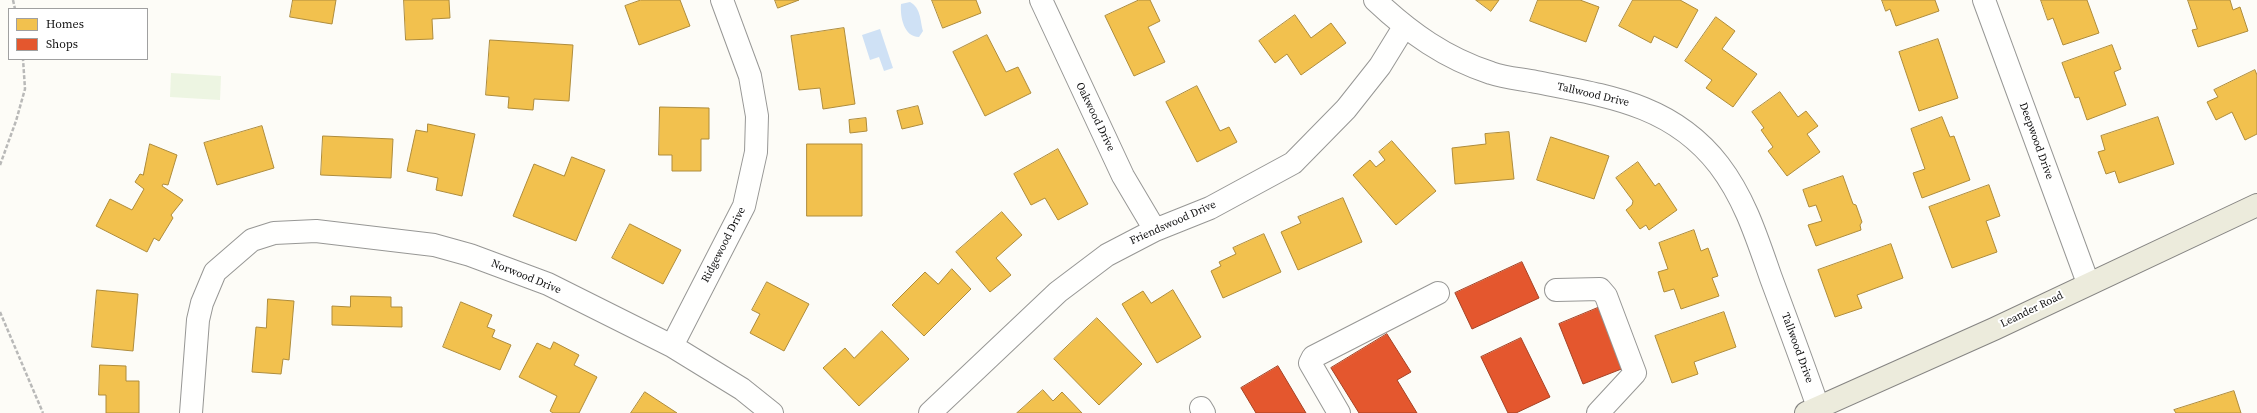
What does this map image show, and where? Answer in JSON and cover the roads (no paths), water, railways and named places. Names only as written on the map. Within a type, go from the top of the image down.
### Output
[{"type":"main road","name":"Leander Road","points":[[1812,410],[1994,329],[2088,283],[2257,205]]},
{"type":"street","name":"Ridgewood Drive","points":[[672,346],[744,206],[756,152],[757,116],[750,76],[722,0]]},
{"type":"street","name":"Oakwood Drive","points":[[1041,0],[1051,27],[1123,176],[1155,230]]},
{"type":"street","name":"Tallwood Drive","points":[[1375,0],[1404,27],[1439,50],[1491,74],[1606,96],[1643,107],[1676,124],[1698,141],[1719,165],[1741,197],[1812,410]]},
{"type":"street","name":"Deepwood Drive","points":[[1984,0],[2088,283]]},
{"type":"street","name":"Friendswood Drive","points":[[930,413],[1058,292],[1107,254],[1155,230],[1210,208],[1293,164],[1346,109],[1380,66],[1404,27]]},
{"type":"street","name":"Norwood Drive","points":[[191,413],[198,320],[202,304],[215,272],[252,240],[274,233],[316,231],[434,245],[470,254],[548,284],[672,346],[742,389],[772,413]]},
{"type":"street","points":[[1556,290],[1600,289],[1606,296],[1636,373],[1598,413]]},
{"type":"street","points":[[1339,413],[1310,363],[1313,357],[1438,293]]},
{"type":"water","points":[[910,2],[914,5],[920,15],[923,31],[919,37],[910,34],[906,30],[902,20],[901,4]]},
{"type":"water","points":[[880,29],[893,68],[884,71],[879,57],[870,60],[862,35]]}]
